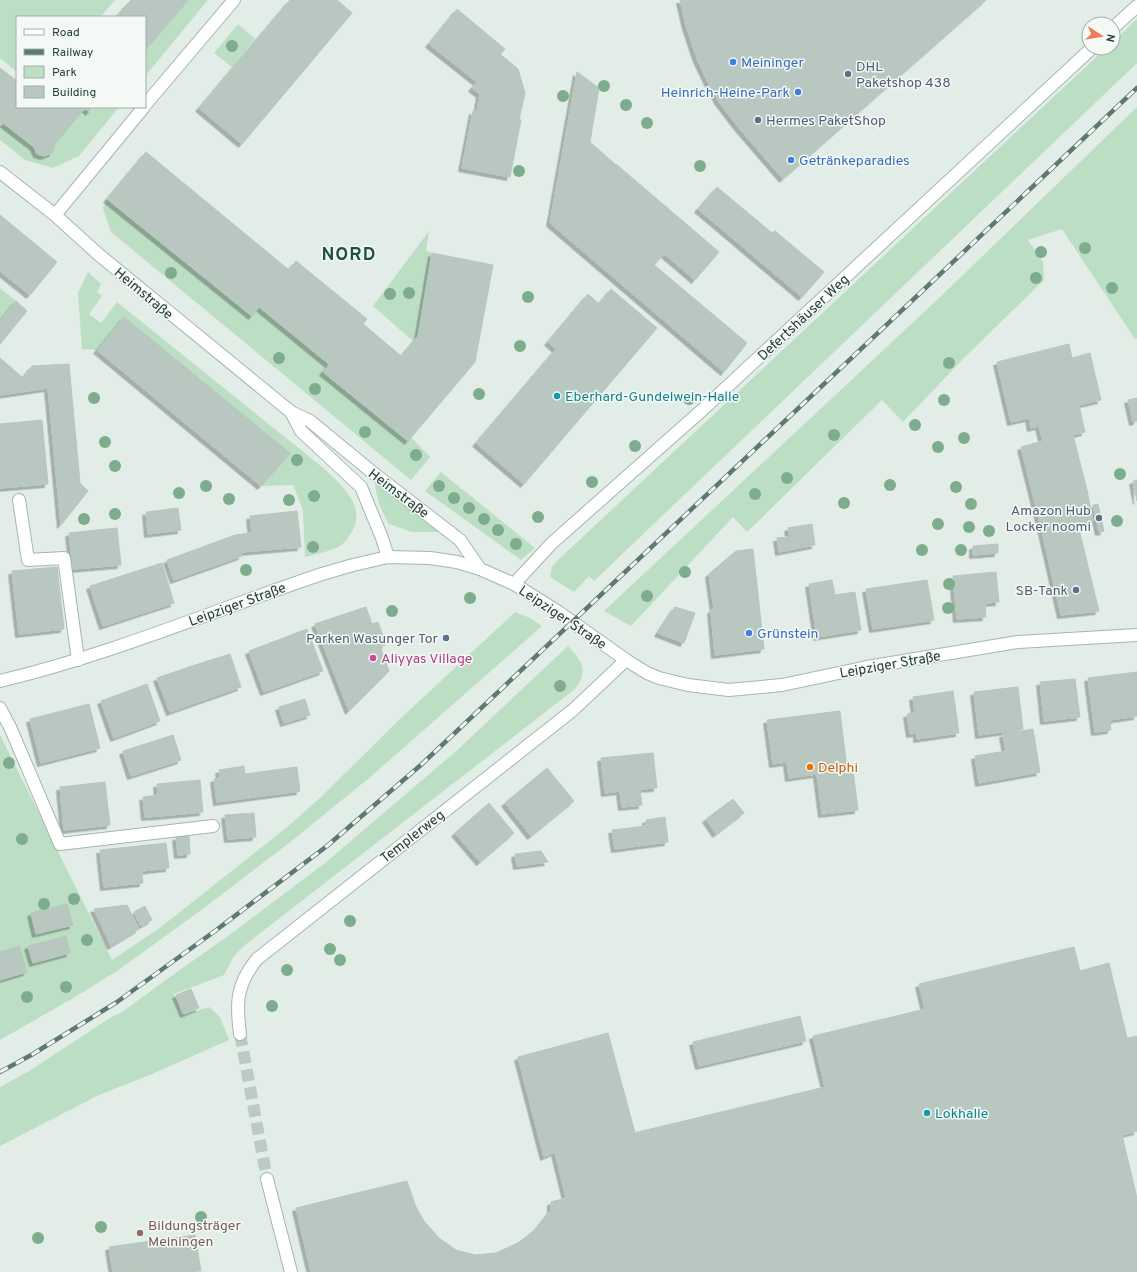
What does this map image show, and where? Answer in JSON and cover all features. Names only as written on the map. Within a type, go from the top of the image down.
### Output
[{"type":"street","points":[[146,104],[234,0]]},
{"type":"street","points":[[1121,21],[1137,6]]},
{"type":"street","name":"Defertshäuser Weg","points":[[514,584],[552,543],[701,411],[1083,56]]},
{"type":"street","points":[[55,215],[142,108]]},
{"type":"street","name":"Heimstraße","points":[[0,172],[55,215],[98,254],[290,412],[310,421],[372,472],[460,540],[480,569]]},
{"type":"street","name":"Heimstraße","points":[[290,412],[301,431],[361,487],[382,538],[388,557]]},
{"type":"street","points":[[19,500],[28,560],[64,558],[78,660]]},
{"type":"street","name":"Leipziger Straße","points":[[0,681],[46,670],[116,648],[322,574],[352,565],[388,557],[430,558],[457,562],[480,569],[514,584],[647,673],[659,678],[688,685],[729,690],[782,685],[866,668],[1018,642],[1137,635]]},
{"type":"street","name":"Templerweg","points":[[240,1034],[237,1013],[238,997],[248,971],[257,959],[573,710],[626,660]]},
{"type":"street","points":[[0,708],[10,727],[60,844],[213,826]]},
{"type":"street","points":[[268,1179],[291,1272]]},
{"type":"green space","points":[[0,0],[115,0],[101,16],[16,16],[16,71],[0,58]]},
{"type":"green space","points":[[188,0],[208,0],[146,75],[146,51]]},
{"type":"green space","points":[[1137,19],[1137,63],[594,581],[589,576],[574,592],[550,577],[552,567],[558,560],[1097,56],[1121,56],[1121,34]]},
{"type":"green space","points":[[238,24],[255,39],[232,67],[214,53]]},
{"type":"green space","points":[[1137,107],[1137,338],[1135,339],[1062,229],[1028,240],[1043,262],[1044,280],[964,358],[903,422],[882,400],[747,532],[733,517],[631,626],[604,611],[937,300]]},
{"type":"green space","points":[[85,108],[90,112],[94,108],[118,108],[79,156],[53,168],[25,160],[0,140],[0,125],[1,126],[3,123],[34,147],[37,154],[46,156],[53,152],[54,145]]},
{"type":"green space","points":[[107,199],[251,316],[259,307],[330,365],[324,373],[407,440],[411,437],[430,457],[411,480],[111,232],[103,208]]},
{"type":"green space","points":[[429,231],[426,251],[432,253],[418,336],[413,341],[373,306]]},
{"type":"green space","points":[[88,272],[101,284],[97,292],[102,296],[89,314],[101,323],[117,302],[332,476],[348,493],[356,512],[356,523],[344,543],[330,550],[305,557],[303,510],[293,485],[261,486],[290,453],[124,317],[97,350],[82,349],[78,293]]},
{"type":"green space","points":[[0,288],[16,301],[0,321]]},
{"type":"green space","points":[[441,472],[535,548],[521,560],[425,491]]},
{"type":"green space","points":[[375,483],[440,532],[412,532],[389,524],[379,504]]},
{"type":"green space","points":[[515,612],[530,618],[542,626],[368,779],[289,843],[200,911],[117,971],[0,1040],[0,735],[112,960],[161,927],[286,828],[321,797],[402,717]]},
{"type":"green space","points":[[568,646],[580,662],[583,671],[582,677],[575,689],[245,945],[234,956],[224,975],[174,994],[182,1015],[209,1007],[220,1017],[229,1040],[152,1074],[99,1095],[0,1146],[0,1087],[29,1071],[110,1018],[125,1010],[228,936],[325,863],[454,753]]},
{"type":"building","points":[[131,0],[188,0],[146,50],[146,16],[117,16]]},
{"type":"building","points":[[290,0],[337,0],[352,13],[242,144],[199,108]]},
{"type":"building","name":"Heinrich-Heine-Park","points":[[680,0],[986,0],[783,179],[739,128],[719,102],[697,59],[686,26]]},
{"type":"building","points":[[457,9],[505,49],[477,82],[429,44]]},
{"type":"building","points":[[501,55],[518,69],[525,93],[519,120],[477,112],[480,94],[472,88]]},
{"type":"building","points":[[0,68],[16,80],[16,107],[1,126]]},
{"type":"building","points":[[577,72],[599,88],[590,142],[577,200],[747,343],[724,372],[550,223]]},
{"type":"building","points":[[16,107],[85,108],[54,145],[54,150],[52,153],[44,156],[37,154],[34,147],[3,123]]},
{"type":"building","points":[[85,108],[92,108],[89,112]]},
{"type":"building","points":[[473,111],[521,120],[510,177],[462,168]]},
{"type":"building","points":[[590,142],[616,165],[592,192],[664,254],[654,265],[577,200]]},
{"type":"building","points":[[146,152],[289,270],[252,316],[107,199]]},
{"type":"building","points":[[616,164],[719,252],[695,280],[592,192]]},
{"type":"building","points":[[717,187],[772,233],[775,231],[824,272],[802,297],[698,209]]},
{"type":"building","points":[[0,215],[57,262],[30,295],[0,271]]},
{"type":"building","points":[[432,253],[493,265],[475,362],[408,441],[323,372],[363,324],[401,356],[418,336]]},
{"type":"building","points":[[296,261],[367,319],[330,365],[259,307]]},
{"type":"building","name":"Eberhard-Gundelwein-Halle","points":[[611,289],[657,328],[524,484],[476,443],[556,349],[548,342],[588,294],[599,304]]},
{"type":"building","points":[[16,301],[27,311],[0,344],[0,321]]},
{"type":"building","points":[[124,317],[290,453],[261,486],[97,350]]},
{"type":"building","points":[[1069,344],[1072,358],[1090,353],[1101,400],[1079,405],[1085,432],[1073,435],[1087,490],[1035,503],[1021,447],[1043,441],[1039,426],[1031,428],[1029,418],[1011,422],[997,362]]},
{"type":"building","points":[[0,358],[23,378],[32,366],[69,364],[80,483],[88,491],[61,525],[48,388],[0,395]]},
{"type":"building","points":[[1137,398],[1137,421],[1133,422],[1128,400]]},
{"type":"building","points":[[42,420],[48,484],[0,488],[0,424]]},
{"type":"building","points":[[1137,480],[1137,501],[1133,481]]},
{"type":"building","points":[[1087,490],[1093,521],[1042,531],[1035,503]]},
{"type":"building","name":"Amazon Hub Locker noomi","points":[[1098,504],[1104,531],[1099,532],[1093,505]]},
{"type":"building","points":[[178,508],[181,530],[148,534],[146,512]]},
{"type":"building","points":[[297,511],[301,547],[254,551],[250,516]]},
{"type":"building","points":[[812,524],[815,545],[779,552],[777,538],[790,537],[788,528]]},
{"type":"building","points":[[1078,525],[1099,611],[1061,615],[1042,531]]},
{"type":"building","points":[[117,528],[121,565],[73,569],[69,533]]},
{"type":"building","points":[[252,533],[254,551],[241,552],[235,535]]},
{"type":"building","points":[[235,535],[242,556],[174,580],[167,560]]},
{"type":"building","points":[[998,544],[998,553],[973,555],[973,546]]},
{"type":"building","points":[[753,549],[764,649],[715,655],[711,610],[714,609],[709,574],[736,551]]},
{"type":"building","points":[[162,563],[174,603],[103,626],[90,586]]},
{"type":"building","points":[[57,567],[64,629],[19,634],[12,571]]},
{"type":"building","points":[[996,572],[999,602],[985,603],[986,617],[957,619],[953,576]]},
{"type":"building","points":[[832,580],[835,595],[855,592],[861,630],[817,637],[809,584]]},
{"type":"building","points":[[927,580],[934,620],[873,629],[866,589]]},
{"type":"building","points":[[366,607],[372,624],[378,622],[386,645],[380,646],[389,671],[349,711],[315,624]]},
{"type":"building","points":[[675,607],[695,613],[684,643],[658,633]]},
{"type":"building","points":[[307,629],[323,671],[264,692],[249,651]]},
{"type":"building","points":[[230,654],[241,687],[204,700],[192,666]]},
{"type":"building","points":[[192,666],[204,700],[170,712],[157,678]]},
{"type":"building","points":[[1137,672],[1137,716],[1110,720],[1111,730],[1095,732],[1088,678]]},
{"type":"building","points":[[1075,679],[1080,717],[1044,721],[1040,682]]},
{"type":"building","points":[[147,684],[160,721],[114,738],[101,701]]},
{"type":"building","points":[[1018,687],[1023,729],[979,735],[974,692]]},
{"type":"building","points":[[953,691],[959,733],[917,739],[917,733],[910,734],[907,714],[915,713],[913,697]]},
{"type":"building","points":[[305,699],[310,715],[284,723],[279,707]]},
{"type":"building","points":[[89,704],[100,748],[41,763],[30,719]]},
{"type":"building","points":[[840,711],[847,770],[853,770],[858,810],[822,814],[817,774],[789,778],[787,762],[773,764],[767,720]]},
{"type":"building","points":[[1033,729],[1040,772],[979,783],[975,756],[1006,751],[1003,734]]},
{"type":"building","points":[[173,735],[181,760],[131,776],[123,751]]},
{"type":"building","points":[[653,753],[657,788],[640,789],[642,805],[622,807],[620,791],[605,793],[601,758]]},
{"type":"building","points":[[244,766],[245,774],[297,767],[300,791],[217,802],[214,779],[220,778],[219,770]]},
{"type":"building","points":[[547,768],[574,801],[531,836],[505,803]]},
{"type":"building","points":[[200,780],[203,812],[160,816],[157,784]]},
{"type":"building","points":[[105,782],[110,825],[64,830],[60,787]]},
{"type":"building","points":[[158,795],[160,816],[145,817],[143,797]]},
{"type":"building","points":[[733,799],[744,813],[716,834],[706,819]]},
{"type":"building","points":[[489,803],[514,833],[480,862],[455,833]]},
{"type":"building","points":[[254,813],[256,837],[228,839],[225,815]]},
{"type":"building","points":[[665,817],[668,842],[615,849],[612,830],[646,826],[646,820]]},
{"type":"building","points":[[189,836],[190,854],[178,855],[176,837]]},
{"type":"building","points":[[166,843],[169,868],[142,871],[139,846]]},
{"type":"building","points":[[139,846],[143,883],[104,887],[100,850]]},
{"type":"building","points":[[541,851],[548,862],[517,866],[515,854]]},
{"type":"building","points":[[67,904],[73,925],[36,934],[31,913]]},
{"type":"building","points":[[127,905],[139,929],[111,946],[94,909]]},
{"type":"building","points":[[145,906],[152,920],[141,926],[134,912]]},
{"type":"building","points":[[66,936],[70,953],[33,963],[28,946]]},
{"type":"building","points":[[19,946],[27,972],[0,980],[0,952]]},
{"type":"building","name":"Lokhalle","points":[[1074,947],[1080,971],[1109,963],[1127,1038],[1137,1036],[1137,1131],[1122,1135],[1137,1198],[1137,1272],[584,1272],[555,1152],[825,1087],[813,1036],[925,1009],[919,984]]},
{"type":"building","points":[[191,989],[199,1008],[184,1014],[176,995]]},
{"type":"building","points":[[800,1016],[806,1041],[699,1066],[693,1042]]},
{"type":"building","points":[[608,1033],[635,1133],[555,1152],[544,1157],[518,1057]]},
{"type":"building","points":[[407,1181],[416,1207],[424,1221],[439,1238],[456,1250],[475,1255],[496,1253],[518,1243],[536,1229],[551,1210],[551,1202],[566,1198],[584,1272],[385,1272],[365,1191]]},
{"type":"building","points":[[365,1191],[385,1272],[311,1272],[296,1208]]},
{"type":"building","points":[[195,1235],[201,1271],[113,1272],[109,1247]]},
{"type":"tunnel","points":[[240,1034],[267,1179]]},
{"type":"railway","points":[[0,1072],[33,1054],[117,1002],[215,931],[327,846],[422,764],[1137,88]]},
{"type":"place","name":"Meininger","points":[[733,62]]},
{"type":"place","name":"DHL Paketshop 438","points":[[848,74]]},
{"type":"place","name":"Heinrich-Heine-Park","points":[[798,92]]},
{"type":"place","name":"Hermes PaketShop","points":[[758,120]]},
{"type":"place","name":"Getränkeparadies","points":[[791,160]]},
{"type":"place","name":"Eberhard-Gundelwein-Halle","points":[[557,396]]},
{"type":"place","name":"Amazon Hub Locker noomi","points":[[1099,518]]},
{"type":"place","name":"SB-Tank","points":[[1076,590]]},
{"type":"place","name":"Grünstein","points":[[749,633]]},
{"type":"place","name":"Parken Wasunger Tor","points":[[446,638]]},
{"type":"place","name":"Aliyyas Village","points":[[373,658]]},
{"type":"place","name":"Delphi","points":[[810,767]]},
{"type":"place","name":"Lokhalle","points":[[927,1113]]},
{"type":"place","name":"Bildungsträger Meiningen","points":[[140,1233]]},
{"type":"district","name":"NORD","points":[[349,254]]}]
